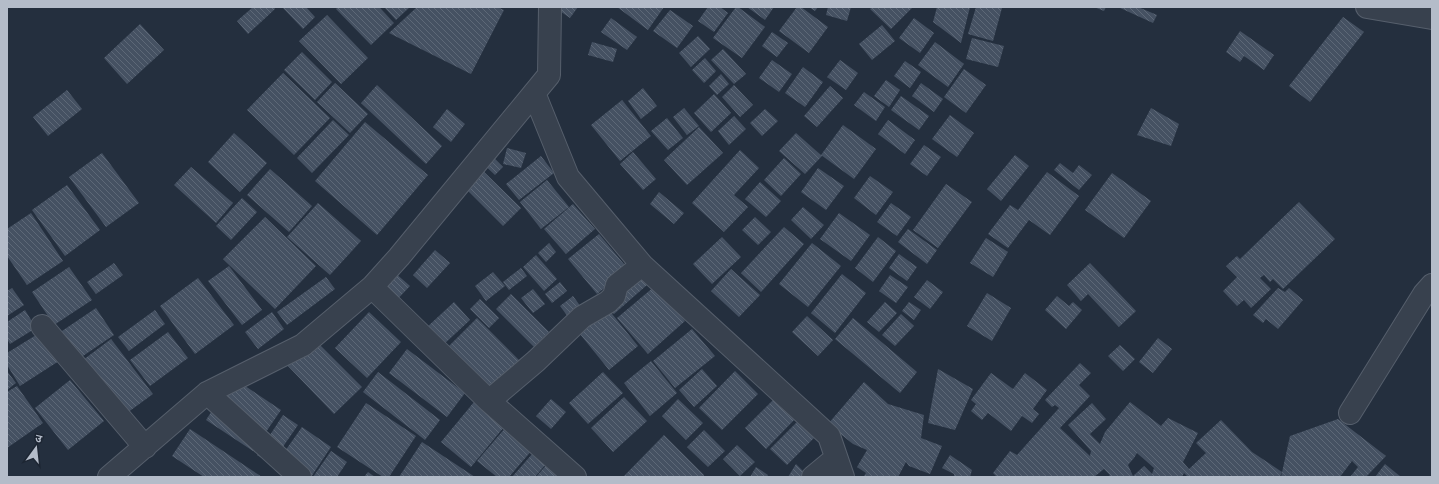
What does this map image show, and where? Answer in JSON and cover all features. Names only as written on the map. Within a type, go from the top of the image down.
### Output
[{"type":"street","points":[[109,477],[207,393],[303,345],[372,287],[399,257],[549,75],[550,7]]},
{"type":"street","points":[[1367,7],[1432,18]]},
{"type":"street","points":[[534,93],[568,177],[642,265],[829,436],[840,468],[813,477]]},
{"type":"street","points":[[489,401],[536,361],[582,317],[608,302],[614,296],[617,285],[642,265]]},
{"type":"street","points":[[1350,413],[1424,294],[1432,285]]},
{"type":"street","points":[[372,287],[489,401],[575,477]]},
{"type":"street","points":[[42,326],[144,447]]},
{"type":"street","points":[[207,393],[300,477]]},
{"type":"building","points":[[253,7],[274,7],[275,9],[248,34],[237,21]]},
{"type":"building","points":[[282,7],[306,7],[315,17],[303,29]]},
{"type":"building","points":[[338,7],[379,7],[394,23],[371,45],[336,9]]},
{"type":"building","points":[[384,7],[410,7],[396,20]]},
{"type":"building","points":[[417,7],[497,7],[504,10],[471,74],[389,33]]},
{"type":"building","points":[[554,7],[578,7],[570,18]]},
{"type":"building","points":[[617,7],[664,7],[648,30]]},
{"type":"building","points":[[708,7],[720,7],[728,13],[714,32],[698,21]]},
{"type":"building","points":[[736,7],[765,27],[742,58],[713,38]]},
{"type":"building","points":[[747,7],[774,7],[765,20]]},
{"type":"building","points":[[797,7],[801,7],[828,27],[809,53],[779,31]]},
{"type":"building","points":[[809,7],[818,7],[815,11]]},
{"type":"building","points":[[828,7],[851,7],[847,21],[826,15]]},
{"type":"building","points":[[872,7],[913,7],[891,29],[870,9]]},
{"type":"building","points":[[937,7],[970,7],[961,43],[933,22]]},
{"type":"building","points":[[976,7],[1002,8],[993,41],[968,34]]},
{"type":"building","points":[[1094,7],[1106,7],[1104,11]]},
{"type":"building","points":[[1118,7],[1138,7],[1157,15],[1153,23]]},
{"type":"building","points":[[670,10],[693,26],[677,48],[653,31]]},
{"type":"building","points":[[327,15],[368,58],[341,84],[299,41]]},
{"type":"building","points":[[1343,17],[1364,32],[1310,102],[1289,86]]},
{"type":"building","points":[[611,18],[637,37],[627,50],[601,32]]},
{"type":"building","points":[[914,18],[934,33],[920,53],[899,38]]},
{"type":"building","points":[[140,24],[164,50],[127,84],[104,58]]},
{"type":"building","points":[[882,25],[895,41],[872,60],[859,44]]},
{"type":"building","points":[[1240,31],[1274,55],[1264,70],[1244,56],[1240,62],[1226,52]]},
{"type":"building","points":[[772,32],[788,43],[777,57],[762,46]]},
{"type":"building","points":[[698,36],[710,49],[691,67],[679,53]]},
{"type":"building","points":[[972,38],[1004,46],[998,67],[966,59]]},
{"type":"building","points":[[592,42],[617,49],[613,62],[588,55]]},
{"type":"building","points":[[935,42],[964,64],[948,87],[918,65]]},
{"type":"building","points":[[723,49],[746,74],[734,84],[711,60]]},
{"type":"building","points":[[302,52],[332,82],[315,100],[284,70]]},
{"type":"building","points":[[705,58],[716,71],[704,83],[692,70]]},
{"type":"building","points":[[772,60],[792,74],[779,92],[759,78]]},
{"type":"building","points":[[840,60],[858,73],[846,90],[827,77]]},
{"type":"building","points":[[905,61],[921,72],[910,88],[894,76]]},
{"type":"building","points":[[803,67],[823,82],[805,107],[785,93]]},
{"type":"building","points":[[964,69],[986,85],[966,113],[944,97]]},
{"type":"building","points":[[283,73],[330,118],[294,155],[247,110]]},
{"type":"building","points":[[721,74],[729,84],[717,95],[709,86]]},
{"type":"building","points":[[886,80],[900,90],[889,107],[874,96]]},
{"type":"building","points":[[335,83],[368,114],[350,133],[317,102]]},
{"type":"building","points":[[921,83],[943,99],[934,112],[912,96]]},
{"type":"building","points":[[377,85],[442,146],[426,164],[361,103]]},
{"type":"building","points":[[734,85],[753,105],[740,117],[722,97]]},
{"type":"building","points":[[830,86],[843,98],[817,127],[804,116]]},
{"type":"building","points":[[643,88],[657,106],[641,119],[628,101]]},
{"type":"building","points":[[67,90],[82,109],[48,136],[33,117]]},
{"type":"building","points":[[864,92],[885,107],[876,121],[854,105]]},
{"type":"building","points":[[714,94],[731,113],[711,132],[694,113]]},
{"type":"building","points":[[901,96],[929,116],[919,130],[891,110]]},
{"type":"building","points":[[622,100],[651,136],[620,161],[591,125]]},
{"type":"building","points":[[684,108],[699,126],[687,135],[673,117]]},
{"type":"building","points":[[1151,108],[1179,124],[1171,146],[1137,135]]},
{"type":"building","points":[[447,109],[465,124],[451,142],[433,127]]},
{"type":"building","points":[[765,109],[778,121],[762,136],[750,123]]},
{"type":"building","points":[[950,115],[974,133],[957,157],[932,139]]},
{"type":"building","points":[[734,116],[746,129],[729,145],[718,131]]},
{"type":"building","points":[[667,118],[683,138],[668,150],[651,131]]},
{"type":"building","points":[[333,120],[349,135],[312,173],[297,158]]},
{"type":"building","points":[[888,120],[915,140],[905,154],[878,134]]},
{"type":"building","points":[[365,122],[428,175],[377,235],[315,181]]},
{"type":"building","points":[[843,125],[876,149],[854,179],[821,155]]},
{"type":"building","points":[[699,127],[723,153],[687,185],[664,160]]},
{"type":"building","points":[[234,133],[267,163],[240,192],[208,162]]},
{"type":"building","points":[[796,133],[822,156],[805,174],[779,151]]},
{"type":"building","points":[[924,145],[941,157],[927,176],[910,164]]},
{"type":"building","points":[[507,148],[526,153],[521,168],[503,164]]},
{"type":"building","points":[[740,150],[759,168],[734,195],[748,207],[724,232],[692,203]]},
{"type":"building","points":[[488,152],[503,167],[495,175],[480,161]]},
{"type":"building","points":[[633,152],[656,179],[643,190],[620,164]]},
{"type":"building","points":[[102,153],[139,203],[106,227],[69,177]]},
{"type":"building","points":[[1015,155],[1029,166],[1001,201],[987,189]]},
{"type":"building","points":[[541,156],[554,173],[519,200],[506,184]]},
{"type":"building","points":[[784,158],[801,174],[781,196],[764,180]]},
{"type":"building","points":[[1060,163],[1073,173],[1079,165],[1092,175],[1079,190],[1054,170]]},
{"type":"building","points":[[477,165],[521,208],[503,226],[459,182]]},
{"type":"building","points":[[191,167],[233,203],[216,223],[174,185]]},
{"type":"building","points":[[818,168],[844,186],[826,210],[801,192]]},
{"type":"building","points":[[270,169],[312,206],[289,232],[247,195]]},
{"type":"building","points":[[1047,172],[1079,196],[1050,235],[1029,220],[1008,248],[988,234],[1010,205],[1018,210]]},
{"type":"building","points":[[1112,173],[1151,201],[1124,238],[1085,210]]},
{"type":"building","points":[[870,176],[893,192],[876,215],[854,198]]},
{"type":"building","points":[[547,180],[569,207],[541,229],[520,202]]},
{"type":"building","points":[[760,182],[781,201],[766,217],[745,199]]},
{"type":"building","points":[[946,184],[972,202],[938,248],[913,230]]},
{"type":"building","points":[[67,185],[100,230],[65,256],[32,210]]},
{"type":"building","points":[[659,192],[684,213],[674,224],[650,204]]},
{"type":"building","points":[[242,198],[257,212],[231,240],[216,226]]},
{"type":"building","points":[[1299,202],[1335,239],[1283,289],[1273,279],[1270,282],[1264,275],[1260,278],[1271,289],[1251,308],[1244,300],[1237,306],[1223,291],[1237,277],[1226,266],[1237,256],[1240,259]]},
{"type":"building","points":[[318,203],[361,241],[330,275],[287,237]]},
{"type":"building","points":[[891,203],[911,217],[897,236],[877,222]]},
{"type":"building","points":[[573,204],[595,229],[566,254],[544,229]]},
{"type":"building","points":[[803,207],[824,225],[811,239],[791,220]]},
{"type":"building","points":[[31,213],[63,261],[27,285],[7,256],[7,229]]},
{"type":"building","points":[[839,213],[870,235],[851,261],[820,239]]},
{"type":"building","points":[[265,217],[316,266],[275,309],[223,259]]},
{"type":"building","points":[[755,217],[771,232],[758,245],[742,230]]},
{"type":"building","points":[[784,227],[804,244],[761,292],[741,273]]},
{"type":"building","points":[[908,229],[937,250],[927,264],[898,242]]},
{"type":"building","points":[[599,234],[628,269],[597,294],[568,259]]},
{"type":"building","points":[[722,237],[741,257],[712,284],[693,264]]},
{"type":"building","points":[[878,237],[896,251],[873,282],[855,268]]},
{"type":"building","points":[[986,238],[1008,252],[993,277],[970,263]]},
{"type":"building","points":[[549,243],[556,252],[546,262],[538,253]]},
{"type":"building","points":[[812,243],[841,266],[808,307],[779,284]]},
{"type":"building","points":[[435,250],[450,263],[427,288],[413,275]]},
{"type":"building","points":[[899,254],[917,267],[907,281],[889,268]]},
{"type":"building","points":[[536,255],[557,279],[544,291],[523,267]]},
{"type":"building","points":[[114,263],[123,275],[96,294],[87,282]]},
{"type":"building","points":[[1090,263],[1136,311],[1119,327],[1088,294],[1081,301],[1067,285]]},
{"type":"building","points":[[386,265],[410,286],[392,305],[369,285]]},
{"type":"building","points":[[229,266],[262,310],[242,325],[208,281]]},
{"type":"building","points":[[69,267],[92,300],[54,325],[32,292]]},
{"type":"building","points":[[521,268],[527,276],[509,290],[503,282]]},
{"type":"building","points":[[731,269],[760,295],[739,317],[711,291]]},
{"type":"building","points":[[493,272],[505,286],[486,301],[475,286]]},
{"type":"building","points":[[636,272],[647,285],[614,314],[602,300]]},
{"type":"building","points":[[842,274],[866,293],[835,333],[811,313]]},
{"type":"building","points":[[890,275],[908,287],[896,303],[879,291]]},
{"type":"building","points":[[326,277],[335,289],[287,325],[277,312]]},
{"type":"building","points":[[198,278],[234,325],[195,354],[160,306]]},
{"type":"building","points":[[927,280],[943,292],[930,309],[914,297]]},
{"type":"building","points":[[560,282],[567,291],[552,303],[545,294]]},
{"type":"building","points":[[655,286],[685,321],[648,354],[617,318]]},
{"type":"building","points":[[12,288],[24,305],[7,316],[7,291]]},
{"type":"building","points":[[1278,288],[1285,292],[1289,288],[1303,300],[1278,329],[1266,319],[1263,323],[1253,315]]},
{"type":"building","points":[[533,289],[545,304],[533,313],[521,298]]},
{"type":"building","points":[[987,293],[1011,308],[992,341],[967,326]]},
{"type":"building","points":[[511,294],[549,332],[534,347],[496,309]]},
{"type":"building","points":[[573,296],[581,307],[569,318],[560,306]]},
{"type":"building","points":[[1057,296],[1069,306],[1073,302],[1082,310],[1066,329],[1045,310]]},
{"type":"building","points":[[480,299],[499,318],[489,328],[470,309]]},
{"type":"building","points":[[600,299],[638,346],[609,370],[571,323]]},
{"type":"building","points":[[454,302],[470,320],[442,346],[425,329]]},
{"type":"building","points":[[885,302],[897,313],[879,332],[867,322]]},
{"type":"building","points":[[909,302],[921,310],[914,320],[902,311]]},
{"type":"building","points":[[96,308],[114,335],[77,360],[59,333]]},
{"type":"building","points":[[25,310],[36,328],[10,344],[7,339],[7,322]]},
{"type":"building","points":[[155,310],[165,324],[129,351],[118,337]]},
{"type":"building","points":[[272,312],[284,329],[258,349],[245,332]]},
{"type":"building","points":[[369,312],[401,342],[367,378],[335,348]]},
{"type":"building","points":[[901,314],[914,326],[895,346],[882,335]]},
{"type":"building","points":[[807,316],[833,340],[818,356],[792,332]]},
{"type":"building","points":[[477,318],[523,364],[494,393],[448,347]]},
{"type":"building","points":[[853,318],[917,372],[900,393],[835,339]]},
{"type":"building","points":[[692,329],[715,356],[675,388],[653,361]]},
{"type":"building","points":[[41,332],[59,361],[20,386],[7,365],[7,353]]},
{"type":"building","points":[[168,332],[188,358],[150,386],[130,360]]},
{"type":"building","points":[[313,338],[362,387],[334,414],[286,364]]},
{"type":"building","points":[[1158,338],[1172,349],[1153,373],[1139,362]]},
{"type":"building","points":[[111,339],[153,394],[116,421],[75,366]]},
{"type":"building","points":[[1120,345],[1135,359],[1123,371],[1108,356]]},
{"type":"building","points":[[407,349],[465,393],[447,417],[389,373]]},
{"type":"building","points":[[651,361],[677,393],[650,416],[624,383]]},
{"type":"building","points":[[1080,363],[1091,373],[1079,385],[1090,396],[1060,428],[1090,456],[1091,451],[1068,425],[1092,403],[1106,419],[1090,434],[1100,444],[1105,432],[1130,402],[1161,426],[1168,418],[1198,433],[1183,462],[1189,469],[1206,453],[1196,443],[1221,420],[1252,452],[1282,472],[1280,477],[1232,477],[1228,474],[1231,477],[1188,477],[1184,473],[1182,477],[1108,477],[1110,475],[1104,469],[1094,477],[997,477],[993,473],[1010,451],[1017,455],[1059,408],[1055,405],[1052,407],[1045,400]],"holes":[[[1137,453],[1154,468],[1152,474],[1144,466],[1133,476],[1128,465]]]},
{"type":"building","points":[[702,369],[717,386],[694,407],[679,390]]},
{"type":"building","points":[[938,369],[973,389],[955,430],[928,423]]},
{"type":"building","points":[[7,371],[16,383],[7,390]]},
{"type":"building","points":[[735,371],[758,394],[722,430],[699,408]]},
{"type":"building","points":[[378,372],[440,420],[425,440],[363,392]]},
{"type":"building","points":[[603,372],[623,393],[588,424],[569,403]]},
{"type":"building","points":[[991,373],[1013,389],[1025,373],[1047,390],[1033,409],[1039,414],[1032,423],[1022,416],[1011,431],[988,413],[982,420],[971,411],[976,404],[971,400]]},
{"type":"building","points":[[233,378],[281,410],[253,451],[206,420]]},
{"type":"building","points":[[70,380],[104,421],[68,450],[35,408]]},
{"type":"building","points":[[864,382],[888,404],[924,415],[921,438],[942,446],[930,474],[909,466],[906,462],[898,477],[866,477],[864,476],[866,473],[857,467],[867,450],[853,444],[828,424]]},
{"type":"building","points":[[17,386],[43,423],[7,448],[7,392]]},
{"type":"building","points":[[777,396],[797,417],[766,449],[745,428]]},
{"type":"building","points":[[624,397],[647,421],[613,452],[591,428]]},
{"type":"building","points":[[551,399],[566,412],[551,429],[536,416]]},
{"type":"building","points":[[678,399],[703,423],[686,440],[662,416]]},
{"type":"building","points":[[474,402],[504,427],[471,467],[441,442]]},
{"type":"building","points":[[366,403],[416,436],[389,477],[383,477],[337,447]]},
{"type":"building","points":[[283,415],[298,425],[271,464],[257,455]]},
{"type":"building","points":[[1338,419],[1386,456],[1366,477],[1350,477],[1358,467],[1352,461],[1340,477],[1281,477],[1290,436]]},
{"type":"building","points":[[797,422],[814,438],[787,465],[770,449]]},
{"type":"building","points":[[302,427],[331,447],[311,477],[285,477],[273,468]]},
{"type":"building","points":[[506,427],[533,449],[509,477],[497,477],[477,461]]},
{"type":"building","points":[[190,429],[262,477],[204,477],[172,456]]},
{"type":"building","points":[[704,430],[725,451],[708,467],[687,447]]},
{"type":"building","points":[[664,435],[704,475],[703,477],[623,477]]},
{"type":"building","points":[[422,442],[475,477],[399,477]]},
{"type":"building","points":[[737,445],[755,462],[740,476],[723,459]]},
{"type":"building","points":[[331,451],[347,462],[337,477],[313,477]]},
{"type":"building","points":[[533,453],[546,464],[535,477],[512,477]]},
{"type":"building","points":[[950,455],[972,470],[970,477],[954,477],[954,474],[942,468]]},
{"type":"building","points":[[548,463],[566,477],[536,477]]},
{"type":"building","points":[[796,464],[806,474],[803,477],[788,477]]},
{"type":"building","points":[[1385,464],[1401,477],[1375,477]]},
{"type":"building","points":[[756,467],[768,475],[767,477],[750,477]]},
{"type":"building","points":[[368,472],[375,477],[364,477]]}]
